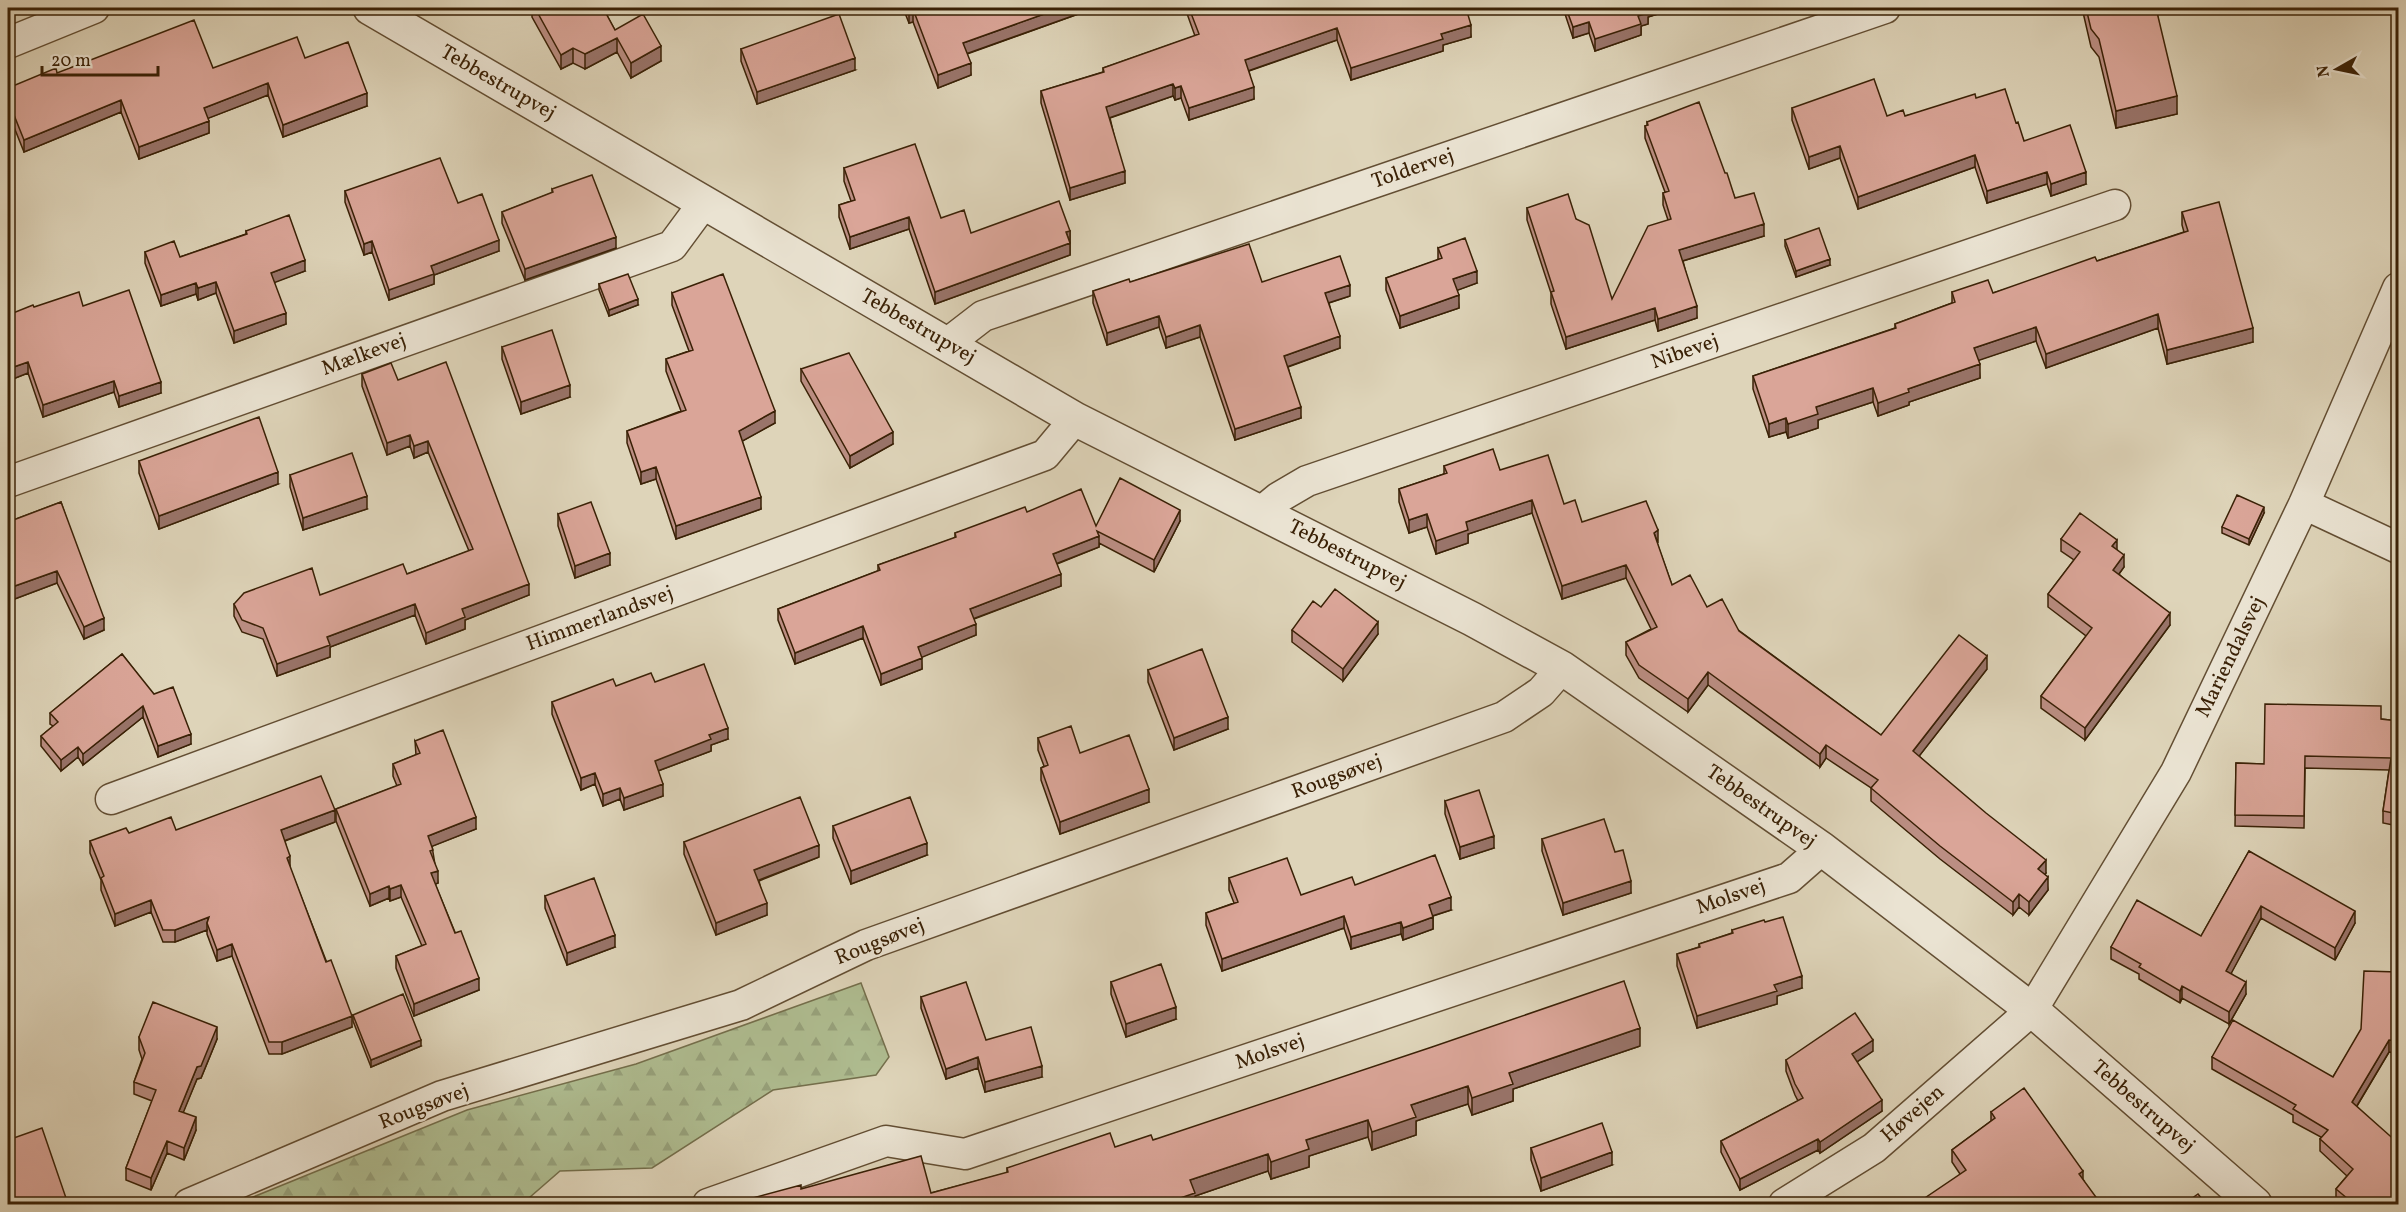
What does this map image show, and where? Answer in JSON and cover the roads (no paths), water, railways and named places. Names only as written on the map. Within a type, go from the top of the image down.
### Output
[{"type":"street","points":[[8,43],[94,8]]},
{"type":"street","name":"Tebbestrupvej","points":[[370,8],[1075,419],[1472,619],[1562,668],[1822,849],[2032,1010],[2255,1204]]},
{"type":"street","name":"Toldervej","points":[[948,343],[983,315],[1885,8]]},
{"type":"street","name":"Mælkevej","points":[[8,482],[672,246],[704,204]]},
{"type":"street","name":"Nibevej","points":[[1261,512],[1278,498],[1307,481],[2115,205]]},
{"type":"street","name":"Mariendalsvej","points":[[2032,1010],[2176,772],[2304,504],[2398,288]]},
{"type":"street","name":"Himmerlandsvej","points":[[111,799],[1045,455],[1075,419]]},
{"type":"street","points":[[2304,504],[2398,548]]},
{"type":"street","name":"Rougsøvej","points":[[189,1204],[442,1096],[741,1005],[866,945],[1504,717],[1541,692],[1562,668]]},
{"type":"street","name":"Molsvej","points":[[708,1204],[886,1142],[965,1154],[1789,878],[1822,849]]},
{"type":"street","name":"Høvejen","points":[[1784,1204],[1874,1148],[2032,1010]]}]
